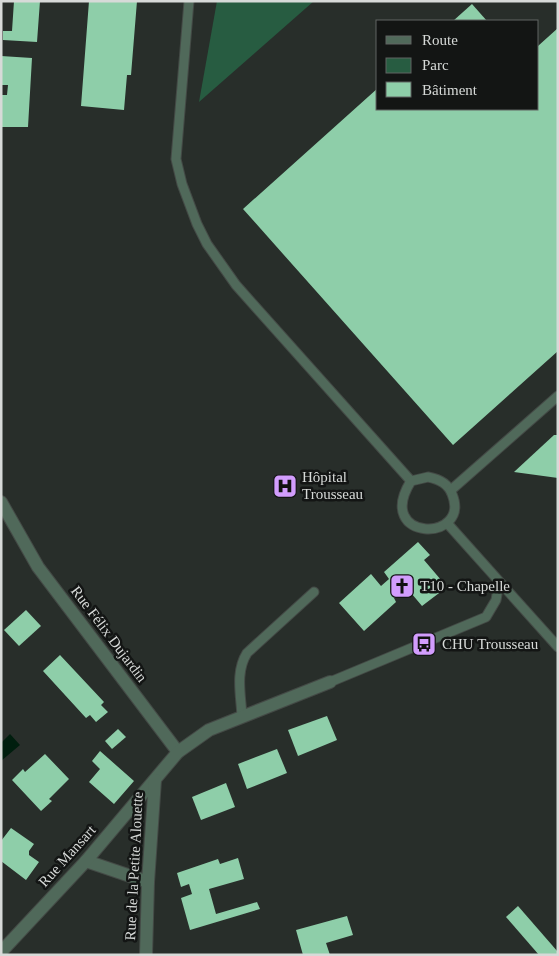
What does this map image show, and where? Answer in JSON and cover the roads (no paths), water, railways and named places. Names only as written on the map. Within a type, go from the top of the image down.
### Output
[{"type":"street","name":"Rue Félix Dujardin","points":[[1,502],[38,567],[178,752]]},
{"type":"street","points":[[155,780],[178,752],[209,730],[330,682]]},
{"type":"street","name":"Rue Mansart","points":[[1,952],[86,861],[155,780]]},
{"type":"street","name":"Rue de la Petite Alouette","points":[[146,955],[148,882],[155,780]]},
{"type":"street","points":[[86,861],[148,882]]},
{"type":"lane","points":[[189,1],[176,159],[182,184],[197,224],[207,244],[236,285],[411,481]]},
{"type":"lane","points":[[451,490],[558,396]]},
{"type":"lane","points":[[428,477],[437,479],[445,483],[451,490],[454,498],[452,515],[447,523],[440,528],[424,530],[409,522],[404,515],[402,498],[411,481],[428,477]]},
{"type":"lane","points":[[447,523],[558,647]]},
{"type":"lane","points":[[330,682],[486,617],[496,600],[499,582]]},
{"type":"lane","points":[[242,717],[239,671],[241,662],[247,653],[314,592]]},
{"type":"place","name":"Hôpital Trousseau","points":[[285,486]]},
{"type":"place","name":"T10 - Chapelle","points":[[402,586]]},
{"type":"place","name":"CHU Trousseau","points":[[424,644]]}]
